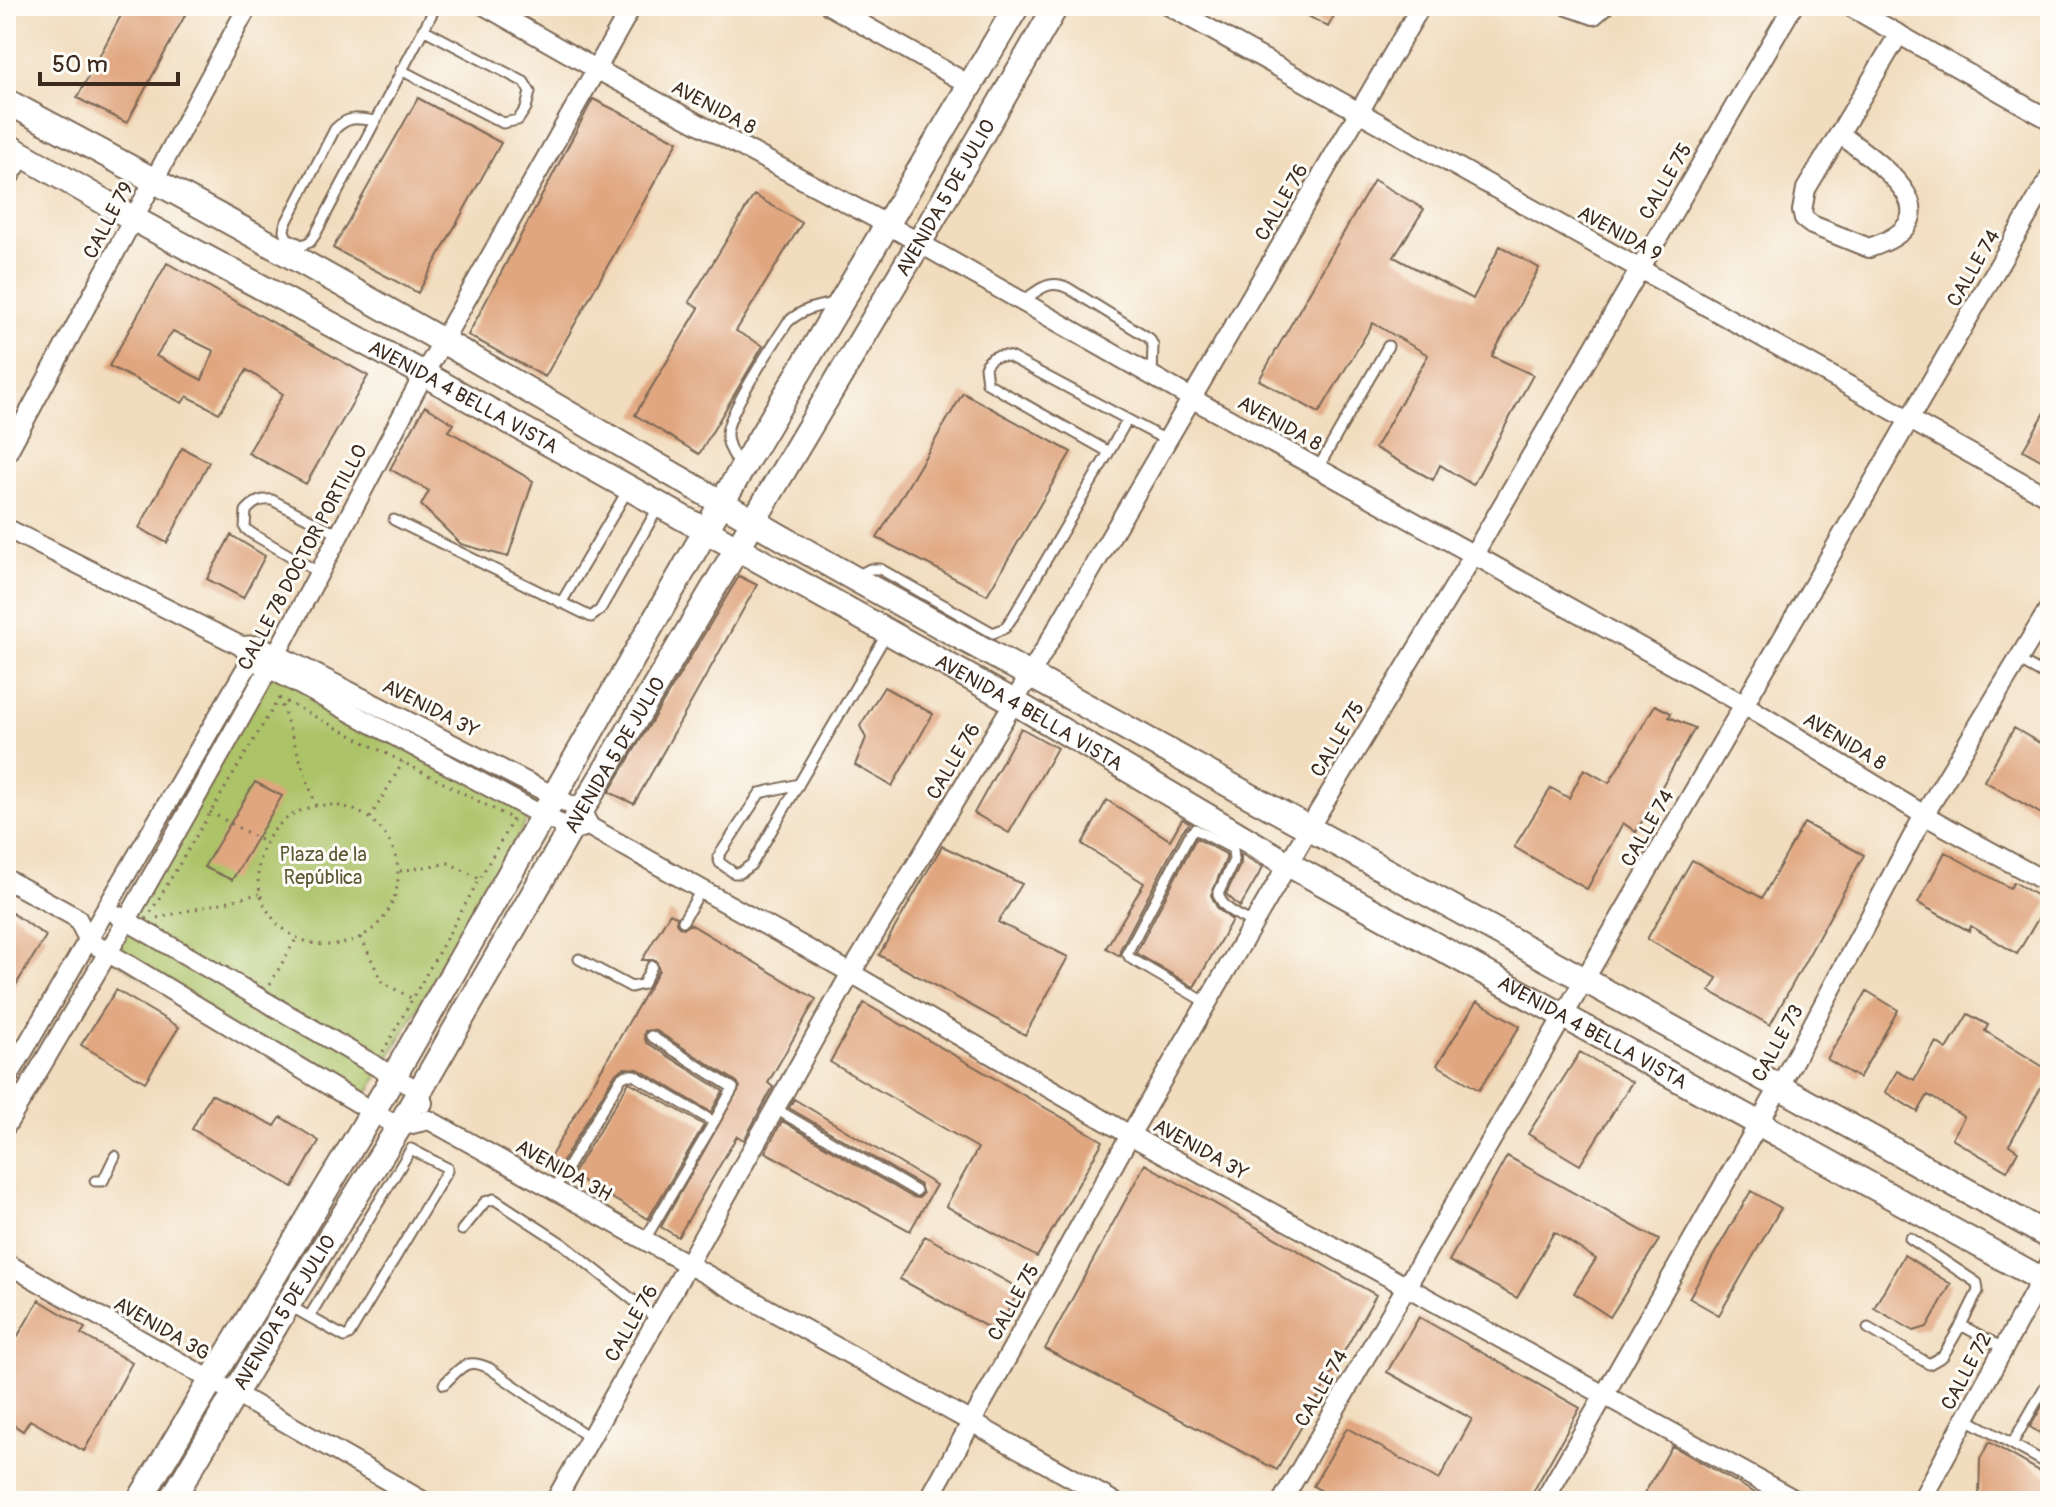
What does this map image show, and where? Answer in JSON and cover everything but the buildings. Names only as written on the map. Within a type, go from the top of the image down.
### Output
[{"type":"street","name":"CALLE 79","points":[[6,455],[248,6]]},
{"type":"street","name":"AVENIDA 8","points":[[485,6],[888,225],[1152,377],[1743,704],[1924,815],[2050,884]]},
{"type":"street","name":"CALLE 78 DOCTOR PORTILLO","points":[[6,1081],[259,654],[318,572],[442,341],[632,6]]},
{"type":"street","points":[[830,6],[970,85]]},
{"type":"street","name":"AVENIDA 5 DE JULIO","points":[[139,1501],[373,1112],[721,504],[1017,6]]},
{"type":"street","name":"AVENIDA 5 DE JULIO","points":[[171,1501],[580,823],[753,521],[1056,6]]},
{"type":"street","name":"AVENIDA 9","points":[[1169,6],[2050,498]]},
{"type":"street","name":"CALLE 76","points":[[555,1501],[851,973],[1014,702],[1421,6]]},
{"type":"street","points":[[1568,6],[1594,15],[1604,6]]},
{"type":"street","name":"CALLE 75","points":[[928,1501],[1130,1135],[1474,554],[1793,6]]},
{"type":"street","points":[[1849,6],[2050,120]]},
{"type":"street","points":[[1840,134],[1897,178],[1910,201],[1911,217],[1899,234],[1886,243],[1869,248],[1812,225],[1804,219],[1802,211],[1806,189],[1899,34]]},
{"type":"street","name":"AVENIDA 4 BELLA VISTA","points":[[6,101],[442,341],[721,504],[1029,676],[2050,1237]]},
{"type":"street","name":"AVENIDA 4 BELLA VISTA","points":[[6,145],[134,219],[424,374],[1014,702],[1288,864],[1757,1123],[2047,1275]]},
{"type":"street","name":"CALLE 74","points":[[1282,1501],[2050,177]]},
{"type":"street","name":"AVENIDA 3Y","points":[[6,528],[259,654],[416,725],[550,807],[851,973],[1130,1135],[1797,1501]]},
{"type":"street","name":"CALLE 73","points":[[1544,1501],[1780,1086],[1924,815],[2050,607]]},
{"type":"street","name":"CALLE 78 DOCTOR PORTILLO","points":[[6,1126],[108,952],[137,920],[259,654]]},
{"type":"street","name":"AVENIDA 3Y","points":[[259,654],[406,742],[550,807]]},
{"type":"street","points":[[406,742],[416,725]]},
{"type":"street","points":[[6,879],[77,918],[89,941],[399,1127],[429,1120],[419,1091],[137,920],[108,909],[77,918]]},
{"type":"street","name":"AVENIDA 3H","points":[[429,1120],[1113,1501]]},
{"type":"street","name":"AVENIDA 3G","points":[[6,1263],[423,1501]]},
{"type":"street","name":"CALLE 72","points":[[1921,1501],[2003,1348],[2047,1275]]},
{"type":"lane","points":[[374,121],[355,117],[347,119],[335,129],[285,225],[287,238],[302,245],[310,242],[315,235],[436,6]]},
{"type":"lane","points":[[401,70],[503,123],[518,120],[526,108],[530,92],[524,82],[423,29]]},
{"type":"lane","points":[[6,190],[27,157]]},
{"type":"lane","points":[[1022,302],[1053,283],[1068,288],[1149,338],[1153,345],[1152,377]]},
{"type":"lane","points":[[742,470],[727,443],[729,424],[779,335],[788,322],[803,311],[842,301]]},
{"type":"lane","points":[[1318,468],[1388,346]]},
{"type":"lane","points":[[1109,452],[992,387],[985,377],[987,362],[995,356],[1010,357],[1166,440]]},
{"type":"lane","points":[[853,578],[870,569],[880,569],[986,631],[1000,631],[1014,615],[1127,420]]},
{"type":"lane","points":[[561,603],[629,488]]},
{"type":"lane","points":[[318,572],[245,528],[246,511],[253,503],[272,500],[338,534]]},
{"type":"lane","points":[[394,520],[591,617],[596,615],[660,505]]},
{"type":"lane","points":[[799,784],[760,793],[718,857],[720,863],[734,873],[740,873],[752,864],[799,784],[887,632]]},
{"type":"lane","points":[[2018,660],[2050,678]]},
{"type":"lane","points":[[1207,1003],[1130,958],[1127,953],[1195,829],[1233,849],[1234,860],[1218,894],[1219,899],[1228,909],[1253,923]]},
{"type":"lane","points":[[683,921],[701,890]]},
{"type":"lane","points":[[579,959],[631,987],[643,984],[652,966]]},
{"type":"lane","points":[[644,1241],[733,1088],[651,1036]]},
{"type":"lane","points":[[554,1190],[621,1078],[627,1075],[634,1075],[714,1122]]},
{"type":"lane","points":[[776,1109],[916,1191]]},
{"type":"lane","points":[[288,1304],[309,1317],[345,1337],[353,1332],[447,1168],[411,1149],[309,1317]]},
{"type":"lane","points":[[95,1181],[103,1181],[115,1156]]},
{"type":"lane","points":[[462,1230],[485,1202],[494,1199],[563,1244],[658,1320]]},
{"type":"lane","points":[[1868,1328],[1929,1364],[1943,1356],[1978,1291],[1977,1283],[1910,1238]]},
{"type":"lane","points":[[1961,1325],[2003,1348]]},
{"type":"lane","points":[[444,1384],[467,1363],[476,1362],[590,1438]]},
{"type":"lane","points":[[2012,1444],[2050,1378]]},
{"type":"lane","points":[[1965,1418],[2050,1465]]},
{"type":"path","points":[[137,920],[210,812],[279,698]]},
{"type":"path","points":[[137,920],[380,1057],[513,819],[279,698]]},
{"type":"path","points":[[279,698],[316,806]]},
{"type":"path","points":[[369,818],[403,762]]},
{"type":"path","points":[[316,806],[342,807],[369,818],[384,833],[394,851],[398,871],[396,891],[389,909],[377,925],[361,937],[340,944],[318,945],[297,938],[281,927],[268,912],[258,877],[266,843],[279,826],[316,806]]},
{"type":"path","points":[[210,812],[266,843]]},
{"type":"path","points":[[398,871],[449,863],[480,879]]},
{"type":"path","points":[[137,920],[261,894]]},
{"type":"path","points":[[361,937],[382,982],[413,999]]},
{"type":"path","points":[[266,991],[297,938]]},
{"type":"green space","name":"Plaza de la República","points":[[266,657],[541,796],[359,1109],[99,951]]}]
